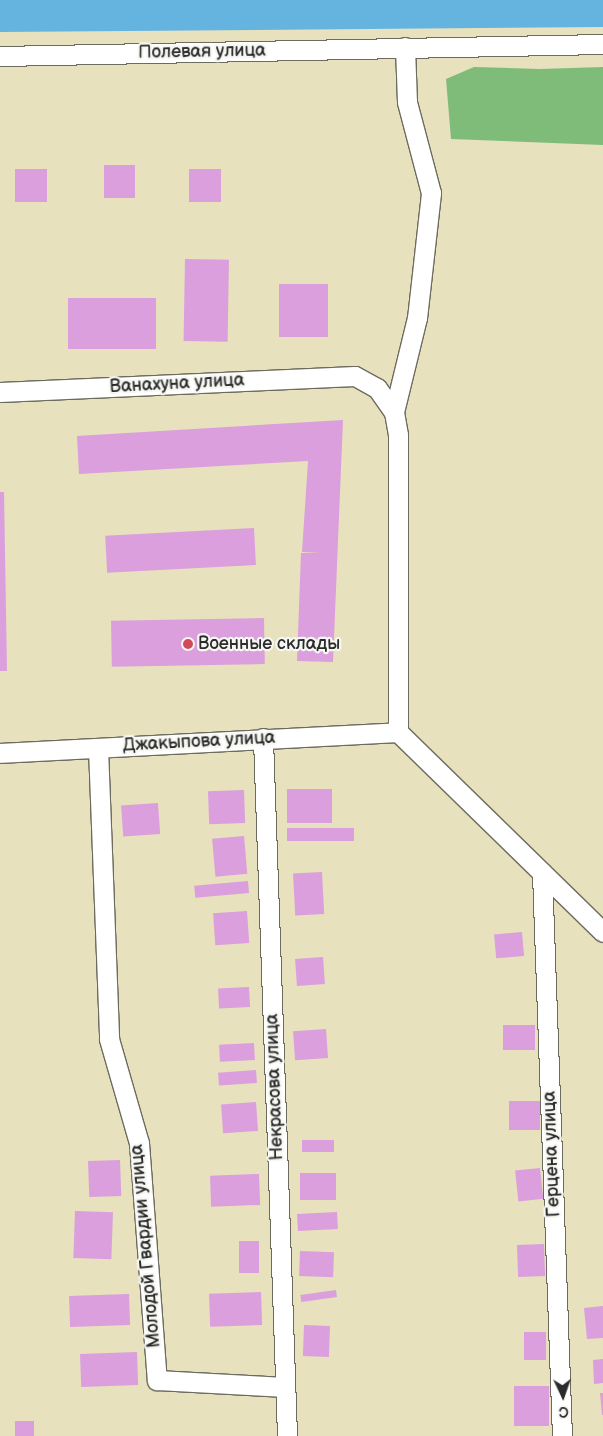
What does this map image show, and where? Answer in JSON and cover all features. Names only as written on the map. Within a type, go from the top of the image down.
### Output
[{"type":"street","name":"Полевая улица","points":[[0,56],[603,44]]},
{"type":"street","points":[[404,47],[407,102],[431,194],[417,318],[394,412],[398,435],[398,732],[603,932]]},
{"type":"street","name":"Ванахуна улица","points":[[0,392],[355,376],[378,388],[394,412]]},
{"type":"street","name":"Джакыпова улица","points":[[0,753],[398,732]]},
{"type":"street","name":"Некрасова улица","points":[[263,738],[287,1436]]},
{"type":"street","name":"Молодой Гвардии улица","points":[[98,748],[109,1039],[139,1143],[157,1380],[285,1387]]},
{"type":"street","name":"Герцена улица","points":[[542,873],[562,1436]]},
{"type":"green space","points":[[474,67],[539,69],[603,67],[603,145],[451,139],[446,79]]},
{"type":"water","points":[[0,0],[603,0],[603,27],[0,32]]},
{"type":"building","points":[[104,165],[135,165],[135,198],[104,198]]},
{"type":"building","points":[[15,169],[47,169],[47,202],[15,202]]},
{"type":"building","points":[[189,169],[221,169],[221,202],[189,202]]},
{"type":"building","points":[[185,259],[229,260],[228,342],[184,341]]},
{"type":"building","points":[[279,284],[328,284],[328,337],[279,337]]},
{"type":"building","points":[[68,298],[156,298],[156,349],[68,349]]},
{"type":"building","points":[[343,420],[333,662],[297,661],[301,553],[320,553],[302,552],[308,461],[79,474],[77,436]]},
{"type":"building","points":[[0,492],[4,492],[7,671],[0,671]]},
{"type":"building","points":[[254,528],[256,565],[107,573],[105,536]]},
{"type":"building","name":"Военные склады","points":[[264,618],[265,664],[112,667],[111,621]]},
{"type":"building","points":[[287,789],[332,789],[332,823],[287,823]]},
{"type":"building","points":[[244,790],[245,823],[209,824],[208,791]]},
{"type":"building","points":[[158,803],[160,834],[123,837],[121,806]]},
{"type":"building","points":[[287,828],[354,828],[354,841],[287,841]]},
{"type":"building","points":[[244,836],[247,874],[215,877],[212,839]]},
{"type":"building","points":[[322,872],[324,914],[295,915],[293,874]]},
{"type":"building","points":[[248,881],[249,893],[195,898],[194,886]]},
{"type":"building","points":[[247,911],[249,943],[215,945],[213,913]]},
{"type":"building","points":[[522,932],[524,956],[496,958],[494,934]]},
{"type":"building","points":[[323,957],[325,984],[297,986],[295,959]]},
{"type":"building","points":[[249,987],[250,1007],[219,1009],[218,989]]},
{"type":"building","points":[[503,1025],[535,1025],[535,1050],[503,1050]]},
{"type":"building","points":[[326,1029],[328,1058],[295,1060],[293,1031]]},
{"type":"building","points":[[254,1043],[255,1060],[220,1062],[219,1045]]},
{"type":"building","points":[[256,1070],[257,1083],[219,1086],[218,1073]]},
{"type":"building","points":[[509,1101],[540,1101],[540,1130],[509,1130]]},
{"type":"building","points":[[256,1102],[258,1131],[223,1133],[221,1104]]},
{"type":"building","points":[[302,1140],[334,1140],[334,1152],[302,1152]]},
{"type":"building","points":[[120,1160],[121,1196],[89,1197],[88,1161]]},
{"type":"building","points":[[540,1168],[543,1199],[518,1201],[515,1171]]},
{"type":"building","points":[[300,1173],[336,1173],[336,1200],[300,1200]]},
{"type":"building","points":[[259,1174],[260,1205],[211,1207],[210,1176]]},
{"type":"building","points":[[75,1211],[113,1212],[111,1259],[73,1258]]},
{"type":"building","points":[[337,1212],[338,1229],[298,1231],[297,1214]]},
{"type":"building","points":[[239,1241],[259,1241],[259,1273],[239,1273]]},
{"type":"building","points":[[544,1244],[545,1276],[518,1277],[517,1245]]},
{"type":"building","points":[[300,1251],[334,1252],[333,1277],[299,1276]]},
{"type":"building","points":[[336,1290],[337,1297],[301,1302],[300,1295]]},
{"type":"building","points":[[261,1292],[262,1325],[210,1327],[209,1294]]},
{"type":"building","points":[[129,1294],[130,1325],[70,1327],[69,1296]]},
{"type":"building","points":[[603,1306],[603,1338],[587,1339],[584,1308]]},
{"type":"building","points":[[304,1325],[330,1326],[329,1357],[303,1356]]},
{"type":"building","points":[[524,1332],[546,1332],[546,1360],[524,1360]]},
{"type":"building","points":[[137,1352],[138,1385],[81,1387],[80,1354]]},
{"type":"building","points":[[603,1359],[603,1383],[594,1384],[593,1360]]},
{"type":"building","points":[[514,1386],[549,1386],[549,1426],[514,1426]]},
{"type":"building","points":[[600,1393],[603,1393],[603,1415],[602,1415]]},
{"type":"building","points":[[15,1421],[34,1421],[34,1436],[15,1436]]},
{"type":"place","name":"Военные склады","points":[[188,644]]}]
